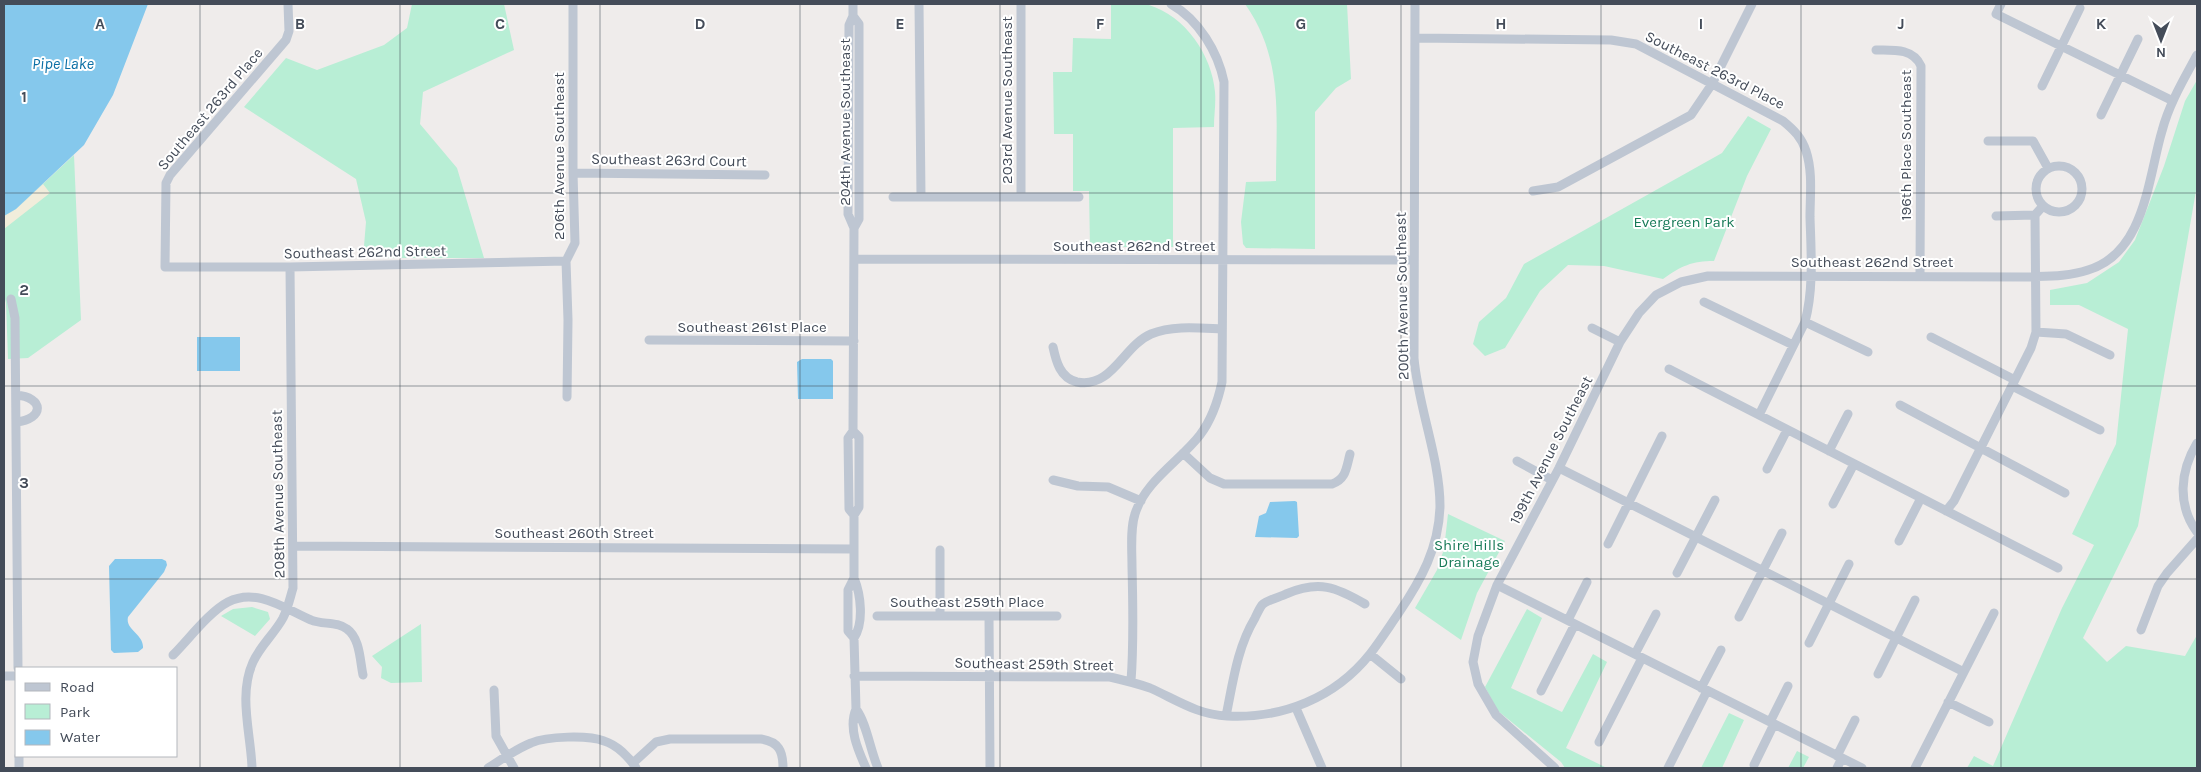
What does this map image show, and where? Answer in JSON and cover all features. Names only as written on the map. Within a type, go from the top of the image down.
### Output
[{"type":"street","name":"Southeast 263rd Place","points":[[166,267],[166,183],[170,175],[286,40],[289,31],[288,4]]},
{"type":"street","name":"206th Avenue Southeast","points":[[567,397],[568,320],[566,261],[575,244],[573,4]]},
{"type":"street","name":"204th Avenue Southeast","points":[[853,4],[853,16],[849,25],[848,214],[854,228],[854,431],[848,438],[849,509],[854,515],[854,578],[859,590],[860,630],[854,638],[856,709],[852,719],[854,735],[866,768]]},
{"type":"street","points":[[919,4],[921,197]]},
{"type":"street","name":"203rd Avenue Southeast","points":[[1021,4],[1021,197]]},
{"type":"street","points":[[1131,681],[1133,656],[1134,514],[1140,501],[1200,435],[1212,415],[1222,382],[1224,82],[1216,55],[1196,25],[1172,4]]},
{"type":"street","name":"200th Avenue Southeast","points":[[1296,708],[1322,695],[1352,674],[1370,654],[1410,596],[1427,567],[1435,541],[1440,508],[1439,490],[1416,374],[1414,260],[1415,4]]},
{"type":"street","points":[[1533,191],[1558,187],[1684,120],[1696,110],[1712,84],[1752,4]]},
{"type":"street","points":[[2001,4],[1996,14],[2173,101],[2197,55]]},
{"type":"street","points":[[2042,86],[2080,8]]},
{"type":"street","name":"Southeast 263rd Place","points":[[1416,38],[1611,40],[1636,44],[1783,121],[1799,136],[1806,151],[1810,173],[1811,275]]},
{"type":"street","points":[[2101,115],[2138,39]]},
{"type":"street","name":"196th Place Southeast","points":[[1876,50],[1908,52],[1918,61],[1920,66],[1920,275]]},
{"type":"street","name":"Southeast 262nd Street","points":[[1656,295],[1681,282],[1708,276],[2057,276],[2090,270],[2108,260],[2121,248],[2133,230],[2151,175],[2161,132],[2173,101]]},
{"type":"street","points":[[1988,141],[2033,141],[2048,168]]},
{"type":"street","points":[[2059,165],[2075,171],[2081,180],[2082,192],[2078,202],[2070,209],[2059,212],[2043,206],[2037,197],[2036,186],[2040,175],[2048,168],[2059,165]]},
{"type":"street","name":"Southeast 263rd Court","points":[[573,173],[765,175]]},
{"type":"street","points":[[893,197],[1079,197]]},
{"type":"street","points":[[1946,511],[1954,501],[2031,348],[2036,332],[2036,215],[2043,206]]},
{"type":"street","points":[[1996,216],[2036,215]]},
{"type":"street","name":"Southeast 262nd Street","points":[[854,259],[1414,260]]},
{"type":"street","name":"Southeast 262nd Street","points":[[166,267],[290,267],[566,261]]},
{"type":"street","name":"208th Avenue Southeast","points":[[252,768],[252,744],[246,713],[247,681],[253,661],[288,608],[293,588],[290,267]]},
{"type":"street","points":[[1759,415],[1805,322],[1809,309],[1811,275]]},
{"type":"street","name":"199th Avenue Southeast","points":[[1555,768],[1496,715],[1478,684],[1474,662],[1478,636],[1498,585],[1559,468],[1620,342],[1639,313],[1656,295]]},
{"type":"street","points":[[12,299],[15,318],[18,667]]},
{"type":"street","points":[[1704,302],[1793,345]]},
{"type":"street","points":[[1805,322],[1868,352]]},
{"type":"street","points":[[1052,347],[1057,365],[1062,374],[1074,381],[1092,382],[1108,374],[1134,347],[1148,336],[1174,328],[1222,329]]},
{"type":"street","points":[[1592,328],[1620,342]]},
{"type":"street","points":[[2036,332],[2066,334],[2110,355]]},
{"type":"street","points":[[1931,337],[2100,430]]},
{"type":"street","name":"Southeast 261st Place","points":[[649,340],[854,341]]},
{"type":"street","points":[[1669,369],[2058,568]]},
{"type":"street","points":[[16,395],[30,397],[36,403],[37,408],[34,417],[30,420],[16,422]]},
{"type":"street","points":[[1900,405],[2065,493]]},
{"type":"street","points":[[1829,451],[1848,414]]},
{"type":"street","points":[[1767,469],[1787,430]]},
{"type":"street","points":[[1608,544],[1662,436]]},
{"type":"street","points":[[2197,443],[2190,454],[2186,467],[2183,501],[2187,516],[2197,532]]},
{"type":"street","points":[[1183,453],[1210,478],[1231,485],[1332,484],[1341,481],[1345,475],[1350,454]]},
{"type":"street","points":[[1516,460],[1552,480]]},
{"type":"street","points":[[1833,504],[1854,464]]},
{"type":"street","points":[[1559,468],[1964,672]]},
{"type":"street","points":[[1053,480],[1078,486],[1108,487],[1140,501]]},
{"type":"street","points":[[1898,540],[1920,498]]},
{"type":"street","points":[[1678,573],[1714,500]]},
{"type":"street","points":[[1739,617],[1782,533]]},
{"type":"street","points":[[2141,630],[2158,586],[2197,539]]},
{"type":"street","name":"Southeast 260th Street","points":[[293,546],[854,549]]},
{"type":"street","points":[[940,550],[940,616]]},
{"type":"street","points":[[1809,643],[1849,564]]},
{"type":"street","points":[[1541,692],[1587,582]]},
{"type":"street","points":[[1498,585],[1862,768]]},
{"type":"street","points":[[1226,716],[1244,636],[1263,604],[1294,590],[1312,586],[1342,590],[1365,604]]},
{"type":"street","points":[[173,655],[214,612],[227,602],[234,599],[256,597],[288,608],[311,620],[337,624],[348,630],[356,644],[363,675]]},
{"type":"street","points":[[1878,674],[1915,600]]},
{"type":"street","points":[[1915,768],[1994,613]]},
{"type":"street","points":[[1600,742],[1656,614]]},
{"type":"street","name":"Southeast 259th Place","points":[[877,616],[1056,616]]},
{"type":"street","points":[[989,616],[990,768]]},
{"type":"street","points":[[1668,768],[1720,650]]},
{"type":"street","points":[[1370,654],[1401,679]]},
{"type":"street","name":"Southeast 259th Street","points":[[854,676],[1110,677],[1131,681],[1200,711],[1226,716],[1262,716],[1296,708]]},
{"type":"street","points":[[1754,765],[1788,686]]},
{"type":"street","points":[[494,690],[496,736],[514,768]]},
{"type":"street","points":[[1948,702],[1989,722]]},
{"type":"street","points":[[1296,708],[1322,768]]},
{"type":"street","name":"204th Avenue Southeast","points":[[856,709],[862,717],[878,768]]},
{"type":"street","points":[[1837,768],[1839,757],[1855,720]]},
{"type":"street","points":[[488,768],[506,756],[541,740],[596,738],[617,747],[635,766],[656,742],[670,739],[770,740],[777,744],[782,753],[783,768]]},
{"type":"green space","points":[[412,4],[504,4],[514,50],[423,92],[420,124],[457,168],[484,258],[363,258],[366,222],[356,179],[244,107],[286,58],[317,70],[384,45],[407,28]]},
{"type":"green space","points":[[1111,4],[1145,4],[1162,10],[1174,18],[1185,28],[1202,51],[1213,78],[1215,96],[1214,127],[1173,128],[1173,247],[1090,247],[1089,191],[1073,191],[1073,134],[1054,134],[1053,72],[1072,72],[1073,38],[1111,39]]},
{"type":"green space","points":[[1245,4],[1347,4],[1351,79],[1336,88],[1315,112],[1315,249],[1246,248],[1243,244],[1241,222],[1246,182],[1276,181],[1277,134],[1272,67],[1258,25]]},
{"type":"green space","points":[[2197,80],[2197,185],[2138,526],[2083,638],[2107,662],[2126,646],[2185,656],[2197,635],[2197,768],[1967,768],[1974,756],[1993,766],[2062,608],[2094,545],[2072,534],[2116,444],[2128,329],[2079,305],[2050,305],[2050,290],[2087,283],[2119,262],[2135,240],[2164,166],[2185,101]]},
{"type":"green space","name":"Evergreen Park","points":[[1748,116],[1771,129],[1747,176],[1714,261],[1687,265],[1663,279],[1604,266],[1568,265],[1540,291],[1505,348],[1485,356],[1473,344],[1479,322],[1506,298],[1524,264],[1722,153]]},
{"type":"green space","points":[[74,155],[81,320],[28,358],[8,359],[4,295],[4,216],[16,209]]},
{"type":"green space","name":"Shire Hills Drainage","points":[[1448,514],[1505,541],[1477,593],[1461,640],[1415,608],[1437,570],[1444,549]]},
{"type":"green space","points":[[252,607],[268,612],[270,619],[255,636],[221,616],[233,609]]},
{"type":"green space","points":[[1527,609],[1542,618],[1511,688],[1562,712],[1593,654],[1607,662],[1566,748],[1607,768],[1565,768],[1561,762],[1498,711],[1485,687]]},
{"type":"green space","points":[[421,624],[422,682],[391,683],[381,678],[382,667],[372,656]]},
{"type":"green space","points":[[1729,713],[1744,720],[1722,768],[1701,768]]},
{"type":"green space","points":[[1797,751],[1809,757],[1803,768],[1788,768]]},
{"type":"sand","points":[[43,184],[50,193],[4,229],[4,216],[16,209]]},
{"type":"water","name":"Pipe Lake","points":[[4,4],[148,4],[113,95],[84,145],[16,209],[4,216]]},
{"type":"water","points":[[197,337],[240,337],[240,371],[197,371]]},
{"type":"water","points":[[802,359],[831,359],[833,361],[833,399],[798,399],[797,362]]},
{"type":"water","points":[[1270,502],[1297,502],[1299,536],[1297,538],[1255,537],[1259,516],[1266,513]]},
{"type":"water","points":[[115,559],[162,559],[166,561],[167,565],[164,572],[128,617],[129,625],[143,643],[143,648],[138,652],[114,653],[111,650],[109,566]]}]
